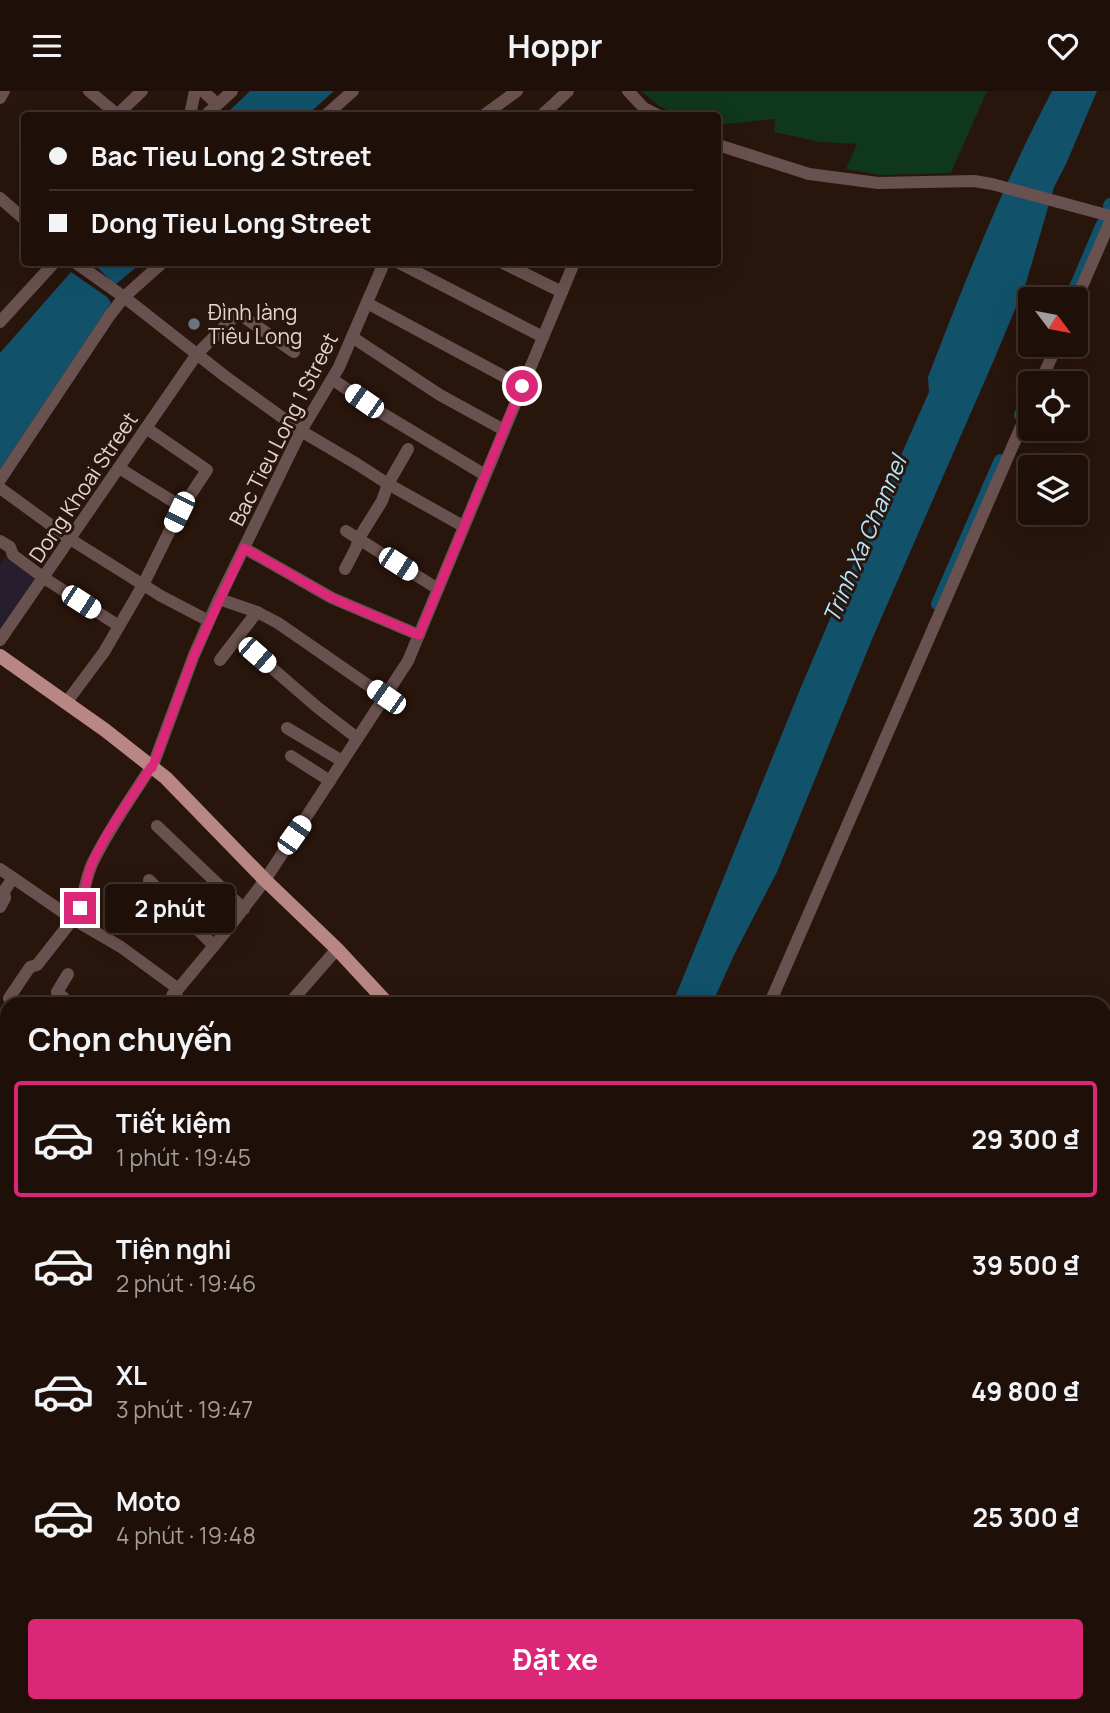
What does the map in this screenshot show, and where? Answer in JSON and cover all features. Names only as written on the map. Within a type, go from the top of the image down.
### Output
[{"type":"main road","points":[[0,656],[106,730],[166,778],[382,997]]},
{"type":"street","points":[[0,98],[5,91]]},
{"type":"street","points":[[89,91],[114,112]]},
{"type":"street","points":[[121,112],[142,91]]},
{"type":"street","points":[[191,112],[195,91]]},
{"type":"street","points":[[203,91],[217,104]]},
{"type":"street","points":[[209,112],[232,91]]},
{"type":"street","points":[[329,112],[353,91]]},
{"type":"street","points":[[500,111],[517,91]]},
{"type":"street","points":[[552,112],[568,91]]},
{"type":"street","points":[[628,91],[641,112]]},
{"type":"street","points":[[721,146],[809,174],[878,183],[974,181],[1110,216]]},
{"type":"street","points":[[0,198],[21,216]]},
{"type":"street","points":[[1082,287],[1110,222]]},
{"type":"street","points":[[2,315],[51,266]]},
{"type":"street","points":[[80,266],[301,431],[463,527]]},
{"type":"street","points":[[0,480],[110,315],[124,297],[159,266]]},
{"type":"street","name":"Bac Tieu Long 1 Street","points":[[10,997],[30,967],[37,965],[80,908],[85,895],[85,883],[94,860],[152,767],[194,655],[219,599],[301,431],[332,379],[383,266]]},
{"type":"street","points":[[405,266],[543,337]]},
{"type":"street","points":[[509,266],[562,292]]},
{"type":"street","points":[[0,869],[73,919],[121,947],[172,996],[265,880],[408,661],[572,266]]},
{"type":"street","points":[[367,303],[522,386]]},
{"type":"street","name":"Dong Khoai Street","points":[[0,640],[197,354],[238,313],[294,352]]},
{"type":"street","points":[[352,337],[440,395],[505,430]]},
{"type":"street","points":[[332,379],[380,412],[485,475]]},
{"type":"street","points":[[66,702],[96,663],[119,626],[182,507],[207,470],[146,428]]},
{"type":"street","points":[[772,997],[1018,434]]},
{"type":"street","points":[[345,569],[408,449]]},
{"type":"street","points":[[119,468],[182,507]]},
{"type":"street","points":[[0,488],[70,539],[161,596],[209,621]]},
{"type":"street","points":[[346,531],[438,589]]},
{"type":"street","points":[[0,541],[10,547],[13,555],[119,626]]},
{"type":"street","points":[[244,548],[332,598],[419,635]]},
{"type":"street","points":[[219,599],[257,612],[278,623],[386,697]]},
{"type":"street","points":[[220,660],[257,612]]},
{"type":"street","points":[[237,638],[357,738]]},
{"type":"street","points":[[286,728],[342,761]]},
{"type":"street","points":[[290,756],[330,781]]},
{"type":"street","points":[[157,826],[244,909]]},
{"type":"street","points":[[0,907],[5,898],[4,891],[13,878]]},
{"type":"street","points":[[149,880],[214,946]]},
{"type":"street","points":[[295,997],[337,949]]},
{"type":"street","points":[[63,997],[57,992],[68,974]]},
{"type":"shaded area","points":[[6,554],[41,578],[0,635],[0,564]]},
{"type":"green space","points":[[641,91],[987,91],[951,173],[881,175],[846,169],[857,144],[820,142],[774,132],[775,119],[726,124],[721,123],[721,112],[672,112],[659,106]]},
{"type":"water","points":[[250,91],[334,91],[310,112],[228,112]]},
{"type":"water","name":"Trinh Xa Channel","points":[[1052,91],[1097,91],[1054,187],[1026,283],[1024,287],[1018,287],[1018,302],[873,637],[777,872],[715,997],[675,997],[801,687],[929,392],[928,377],[986,232]]},
{"type":"water","points":[[96,266],[137,266],[115,285]]},
{"type":"water","points":[[71,272],[107,297],[111,303],[0,469],[0,353]]},
{"type":"waterway","points":[[1075,287],[1102,224]]},
{"type":"waterway","points":[[937,604],[1000,460]]},
{"type":"place","name":"Đình làng Tiêu Long","points":[[194,324]]},
{"type":"route","points":[[80,908],[85,895],[85,883],[94,860],[152,768],[194,655],[244,548],[332,598],[419,635],[522,386]]}]
